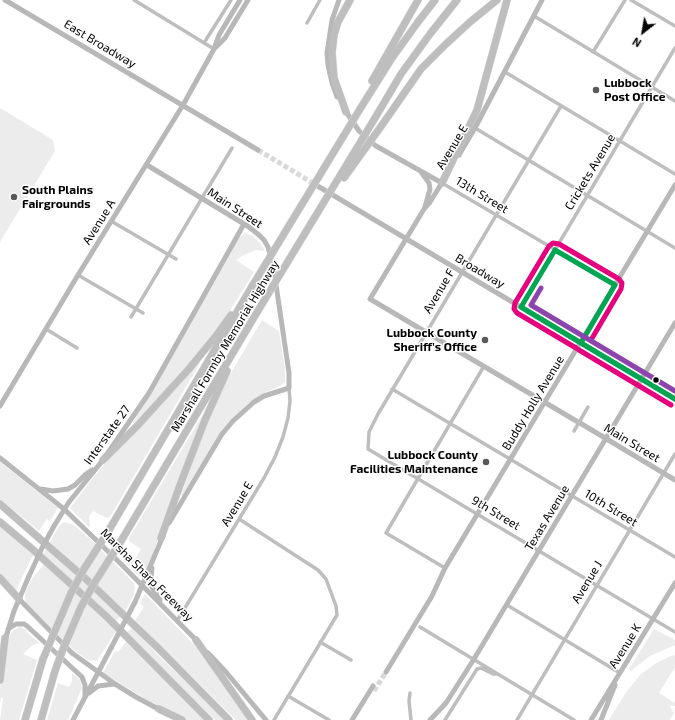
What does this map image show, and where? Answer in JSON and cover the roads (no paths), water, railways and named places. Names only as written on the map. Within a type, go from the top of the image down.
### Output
[{"type":"highway","points":[[346,112],[335,84],[332,53],[334,35],[338,22],[350,0]]},
{"type":"highway","points":[[359,107],[418,0]]},
{"type":"highway","points":[[359,107],[392,58],[435,0]]},
{"type":"highway","name":"Marshall Formby Memorial Highway","points":[[41,720],[63,649],[81,607],[95,582],[401,74],[430,34],[458,0]]},
{"type":"highway","points":[[319,210],[382,125],[421,69],[460,30],[497,0]]},
{"type":"highway","points":[[442,183],[477,110],[507,0]]},
{"type":"highway","name":"Marshall Formby Memorial Highway","points":[[25,720],[43,659],[71,593],[84,569],[109,530],[359,107]]},
{"type":"highway","points":[[103,460],[138,425],[191,366],[216,336],[251,288]]},
{"type":"highway","points":[[161,538],[205,420],[241,339]]},
{"type":"highway","points":[[0,504],[87,580],[158,648],[229,720]]},
{"type":"highway","points":[[0,522],[107,617],[209,720]]},
{"type":"highway","points":[[0,578],[19,599]]},
{"type":"highway","points":[[0,680],[5,638]]},
{"type":"highway","points":[[196,640],[252,720]]},
{"type":"highway","points":[[159,709],[182,720]]},
{"type":"main road","name":"East Broadway","points":[[5,0],[15,2],[183,105]]},
{"type":"main road","name":"Avenue A","points":[[0,406],[78,275],[183,105],[214,50],[219,35],[240,0]]},
{"type":"main road","name":"Avenue A","points":[[214,50],[225,38],[248,0]]},
{"type":"main road","points":[[339,0],[334,13],[330,32],[328,65],[336,95],[346,112]]},
{"type":"main road","name":"Avenue E","points":[[370,298],[424,208],[430,202],[475,128],[542,0]]},
{"type":"main road","points":[[183,105],[258,150]]},
{"type":"main road","name":"13th Street","points":[[346,112],[359,131],[376,146],[418,168],[442,183]]},
{"type":"main road","name":"Main Street","points":[[147,165],[244,224],[259,235],[268,247],[274,271],[289,373],[289,388]]},
{"type":"main road","points":[[418,168],[425,177],[430,189],[424,208]]},
{"type":"main road","name":"Broadway","points":[[316,185],[675,399]]},
{"type":"main road","name":"Buddy Holly Avenue","points":[[385,670],[675,185]]},
{"type":"main road","name":"Interstate 27","points":[[0,662],[5,638],[28,576],[54,526],[64,509],[103,460],[149,393],[244,224]]},
{"type":"main road","name":"Main Street","points":[[370,298],[675,480]]},
{"type":"main road","name":"Texas Avenue","points":[[430,720],[446,703],[474,659],[675,323]]},
{"type":"main road","points":[[73,720],[143,586],[161,538],[222,434],[233,421],[254,402],[264,396],[289,388]]},
{"type":"main road","name":"Marsha Sharp Freeway","points":[[0,458],[64,509],[143,586],[226,672],[266,720]]},
{"type":"main road","points":[[39,488],[53,492],[68,489],[75,485],[86,474],[95,469]]},
{"type":"main road","points":[[154,558],[151,577],[152,587],[163,606]]},
{"type":"main road","name":"Avenue K","points":[[591,720],[675,583]]},
{"type":"main road","points":[[19,599],[72,653],[114,684],[159,709],[174,720]]},
{"type":"main road","points":[[8,629],[16,624],[24,624],[27,626],[82,677],[85,685],[85,696]]},
{"type":"main road","points":[[601,720],[620,673]]},
{"type":"main road","points":[[85,696],[98,686],[114,684]]},
{"type":"main road","points":[[352,720],[373,688],[356,720]]},
{"type":"street","points":[[134,0],[214,50]]},
{"type":"street","points":[[204,43],[231,0]]},
{"type":"street","points":[[307,23],[320,0]]},
{"type":"street","points":[[593,52],[625,0]]},
{"type":"street","points":[[631,0],[675,26]]},
{"type":"street","points":[[534,16],[675,101]]},
{"type":"street","name":"Crickets Avenue","points":[[521,307],[675,48]]},
{"type":"street","points":[[505,72],[675,174]]},
{"type":"street","name":"Avenue F","points":[[368,449],[369,432],[392,389],[561,106]]},
{"type":"street","points":[[475,128],[675,248]]},
{"type":"street","points":[[131,317],[232,148]]},
{"type":"street","name":"13th Street","points":[[442,183],[616,285]]},
{"type":"street","points":[[111,221],[176,259]]},
{"type":"street","points":[[78,275],[143,313]]},
{"type":"street","points":[[46,329],[77,348]]},
{"type":"street","points":[[445,568],[386,533],[484,366]]},
{"type":"street","name":"Avenue E","points":[[177,621],[275,457],[283,437],[288,418],[290,401],[289,388]]},
{"type":"street","name":"10th Street","points":[[392,389],[675,557]]},
{"type":"street","points":[[574,432],[588,408]]},
{"type":"street","name":"9th Street","points":[[368,449],[675,632]]},
{"type":"street","name":"Avenue J","points":[[517,720],[675,454]]},
{"type":"street","points":[[239,519],[318,570],[326,579],[336,606],[337,615],[274,720]]},
{"type":"street","points":[[507,605],[620,673]]},
{"type":"street","points":[[420,627],[574,720]]},
{"type":"street","points":[[320,642],[351,660]]},
{"type":"street","points":[[448,719],[477,669],[481,668],[493,674],[499,674]]},
{"type":"street","points":[[410,693],[409,701],[411,720]]},
{"type":"street","points":[[288,696],[329,720]]},
{"type":"tunnel","points":[[258,150],[316,185]]},
{"type":"tunnel","points":[[374,691],[386,672]]},
{"type":"place","name":"Lubbock Post Office","points":[[596,90]]},
{"type":"place","name":"South Plains Fairgrounds","points":[[14,197]]},
{"type":"place","name":"Lubbock County Sheriff's Office","points":[[485,340]]},
{"type":"place","name":"Lubbock County Facilities Maintenance","points":[[486,462]]}]
